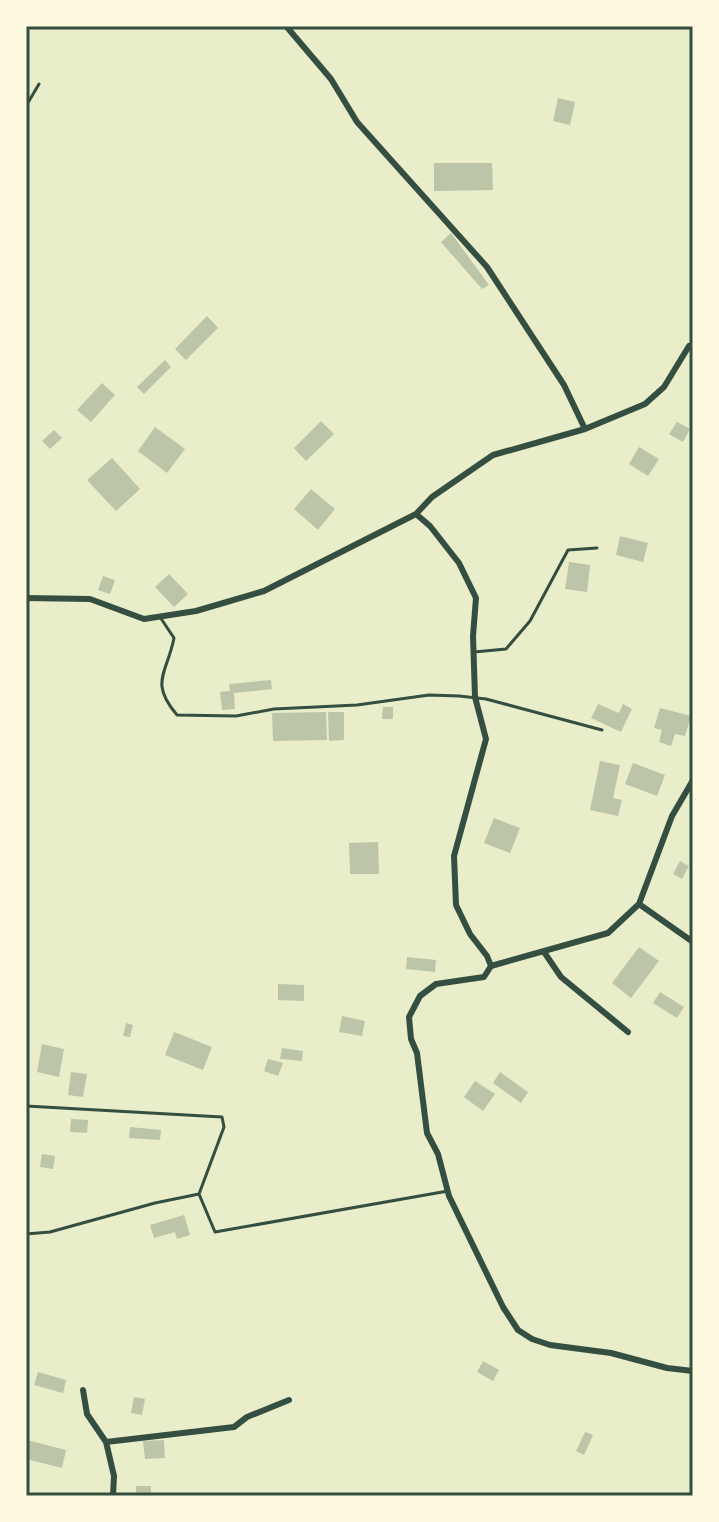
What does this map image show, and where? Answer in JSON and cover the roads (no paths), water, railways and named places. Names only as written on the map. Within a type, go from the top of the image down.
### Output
[{"type":"street","points":[[286,26],[331,79],[357,122],[487,267],[564,385],[585,429]]},
{"type":"street","points":[[26,598],[90,599],[144,619],[196,611],[264,591],[416,514],[432,497],[493,455],[585,429],[645,404],[664,387],[689,346],[693,345]]},
{"type":"street","points":[[416,514],[430,526],[471,584],[476,598],[475,697],[486,739],[454,856],[456,905],[491,966]]},
{"type":"street","points":[[692,784],[672,816],[639,904],[608,933],[491,966],[484,977],[436,984],[420,996],[409,1017],[427,1133],[438,1154],[448,1191],[503,1307],[518,1330],[550,1345],[583,1347],[667,1368],[693,1371]]},
{"type":"street","points":[[639,904],[693,942]]},
{"type":"street","points":[[544,952],[561,977],[628,1032]]},
{"type":"street","points":[[83,1390],[87,1414],[106,1442],[114,1476],[113,1496]]},
{"type":"street","points":[[106,1442],[234,1427],[247,1417],[289,1400]]},
{"type":"lane","points":[[26,106],[39,84]]},
{"type":"lane","points":[[474,652],[506,649],[530,621],[568,550],[597,548]]},
{"type":"lane","points":[[160,617],[174,638],[160,683],[166,702],[177,715],[236,716],[274,709],[357,705],[429,695],[475,697],[602,730]]},
{"type":"lane","points":[[26,1106],[222,1117],[224,1127],[199,1194],[215,1232],[448,1191]]},
{"type":"lane","points":[[26,1234],[50,1232],[199,1194]]}]
